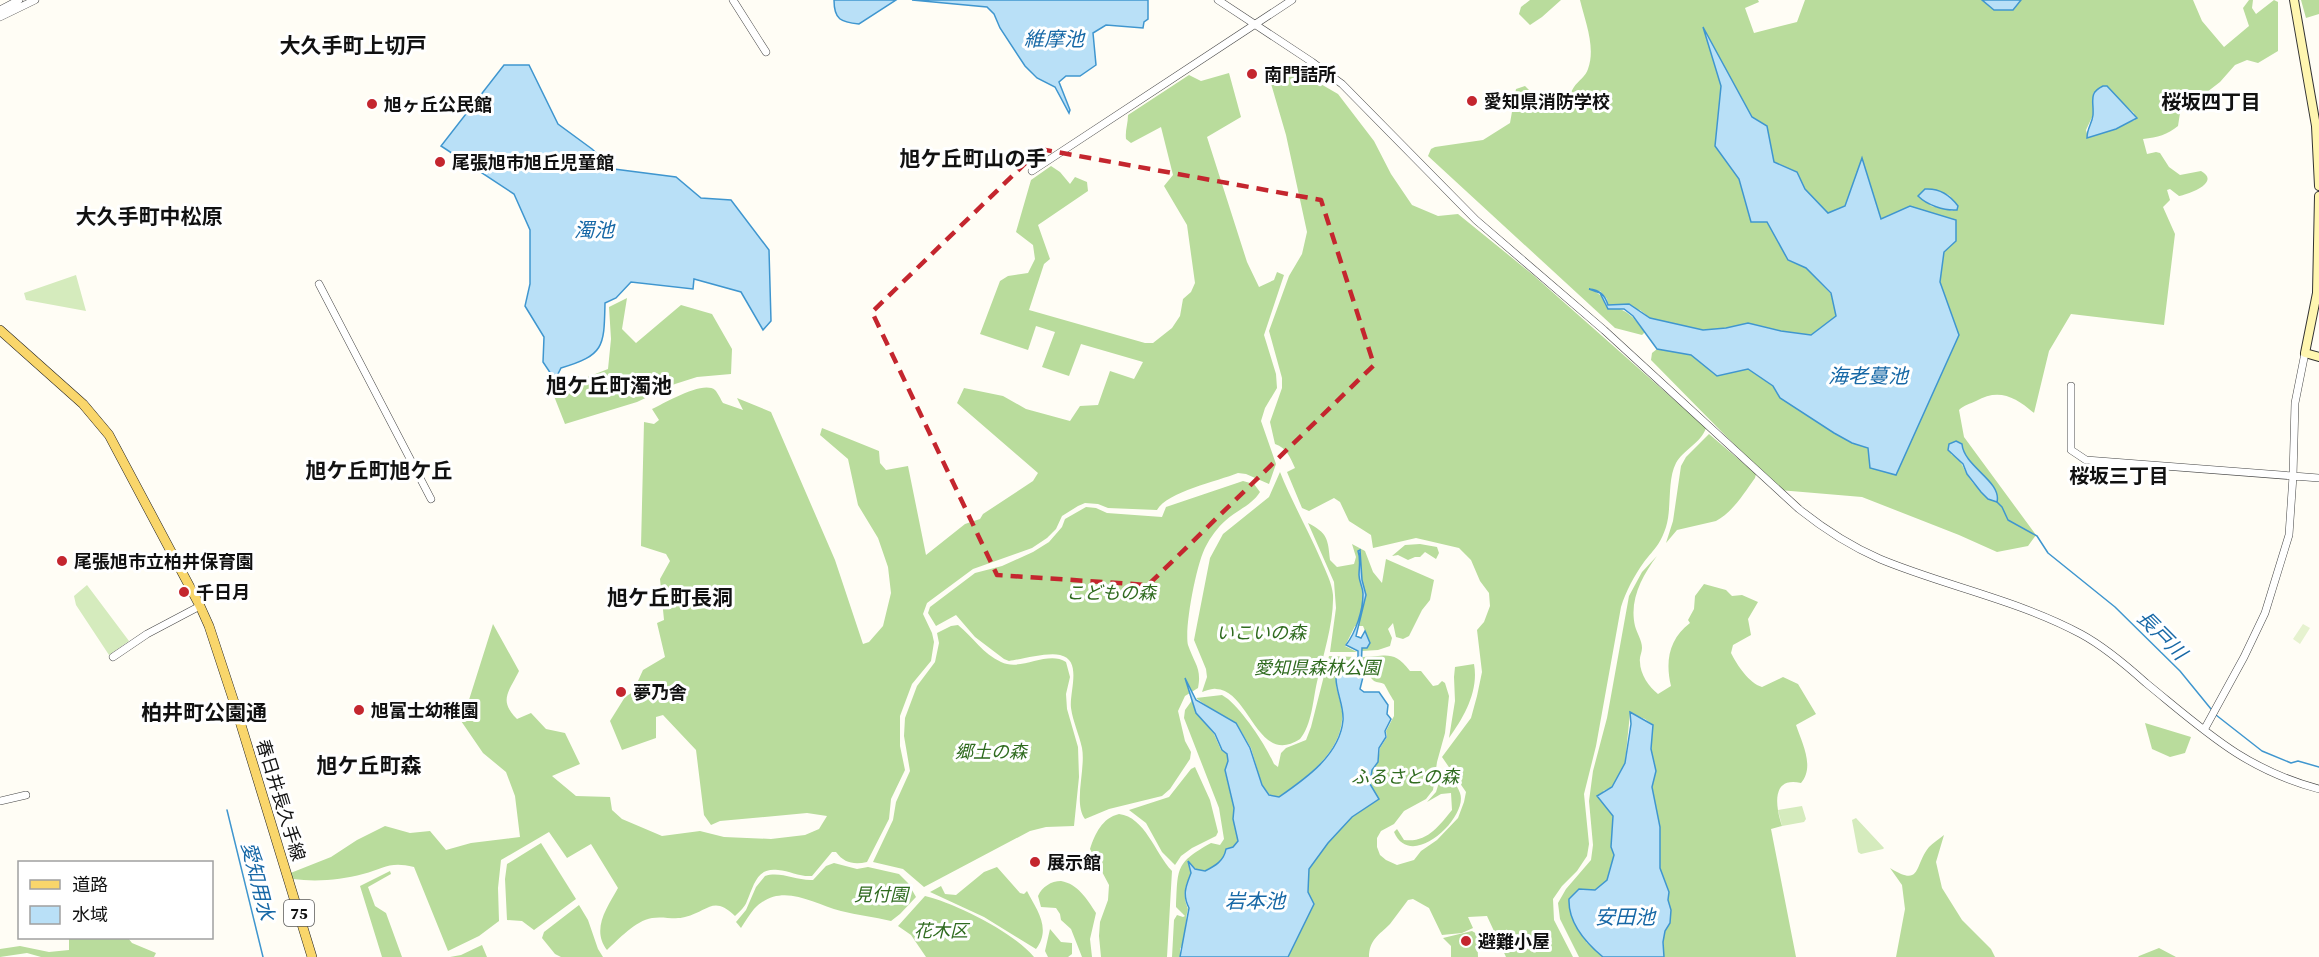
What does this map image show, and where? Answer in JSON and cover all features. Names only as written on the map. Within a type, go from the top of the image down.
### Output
[{"type":"main road","points":[[2294,0],[2316,126],[2319,186]]},
{"type":"main road","points":[[2319,196],[2319,280],[2316,306],[2305,353],[2319,357]]},
{"type":"main road","name":"春日井長久手線","points":[[0,330],[83,404],[109,435],[200,606],[209,626],[234,702],[312,957]]},
{"type":"street","points":[[0,10],[19,0]]},
{"type":"street","points":[[0,17],[35,0]]},
{"type":"street","points":[[733,0],[766,52]]},
{"type":"street","points":[[1218,0],[1342,84],[1476,220],[1604,330],[1799,509],[1823,528],[1848,544],[1880,559],[2034,614],[2081,634],[2111,653],[2229,750],[2294,783],[2319,789]]},
{"type":"street","points":[[1032,171],[1292,0]]},
{"type":"street","points":[[318,284],[431,499]]},
{"type":"street","points":[[2204,730],[2265,613],[2289,535],[2294,476],[2295,403],[2305,353]]},
{"type":"street","points":[[2071,386],[2072,450],[2086,460],[2319,478]]},
{"type":"street","points":[[113,657],[147,634],[200,606]]},
{"type":"street","points":[[0,801],[26,795]]},
{"type":"highlighted area","points":[[1040,149],[1321,200],[1374,365],[1148,585],[997,575],[872,312]]},
{"type":"green space","points":[[1530,0],[1561,0],[1530,25],[1519,14],[1521,7]]},
{"type":"green space","points":[[1580,0],[1758,0],[1759,2],[1745,8],[1754,33],[1797,22],[1805,0],[1982,0],[1994,10],[2013,10],[2021,0],[2193,0],[2202,21],[2224,47],[2249,26],[2243,8],[2249,0],[2253,0],[2252,8],[2256,14],[2274,0],[2278,2],[2278,51],[2258,63],[2247,60],[2235,65],[2220,82],[2180,113],[2178,126],[2162,135],[2143,139],[2147,154],[2160,153],[2169,167],[2180,175],[2201,171],[2208,179],[2202,187],[2184,195],[2179,196],[2170,189],[2167,190],[2170,200],[2163,207],[2175,234],[2164,325],[2071,314],[2049,351],[2034,413],[2013,399],[1999,395],[1984,397],[1959,410],[1964,437],[2036,535],[2028,546],[1997,552],[1862,497],[1779,490],[1651,360],[1652,353],[1657,349],[1691,355],[1717,375],[1748,368],[1773,386],[1780,398],[1852,443],[1868,448],[1959,335],[1940,282],[1944,252],[1880,219],[1862,159],[1845,206],[1828,213],[1805,189],[1797,172],[1774,162],[1767,126],[1752,118],[1705,31],[1721,86],[1715,146],[1739,179],[1751,222],[1767,222],[1788,260],[1806,268],[1831,294],[1836,316],[1811,335],[1748,323],[1703,330],[1650,318],[1640,310],[1608,305],[1607,299],[1600,291],[1596,292],[1604,298],[1605,305],[1628,314],[1645,332],[1642,335],[1615,328],[1428,156],[1431,149],[1435,147],[1483,140],[1510,123],[1516,89],[1525,86],[1547,108],[1557,107],[1567,99],[1586,74],[1590,61],[1590,43]],"holes":[[[2103,86],[2134,113],[2135,120],[2088,137],[2086,130],[2093,115],[2093,93]],[[1931,189],[1949,195],[1958,206],[1952,211],[1931,206],[1927,202]],[[1962,444],[1963,452],[1997,495],[1997,501],[1974,484],[1960,461],[1951,454]]]},
{"type":"green space","points":[[2301,0],[2319,0],[2319,14],[2306,18]]},
{"type":"green space","name":"ふるさとの森","points":[[1273,64],[1303,68],[1319,83],[1338,94],[1374,141],[1391,174],[1412,205],[1438,216],[1458,214],[1532,274],[1706,428],[1700,438],[1676,463],[1671,478],[1668,519],[1664,533],[1634,578],[1621,607],[1596,746],[1584,794],[1589,844],[1587,856],[1553,899],[1554,920],[1573,957],[1506,957],[1487,916],[1468,917],[1473,928],[1462,933],[1442,935],[1429,908],[1413,899],[1408,900],[1390,924],[1375,938],[1369,951],[1369,957],[1288,957],[1314,904],[1308,892],[1309,869],[1328,843],[1352,817],[1379,799],[1370,784],[1372,770],[1378,762],[1380,748],[1387,737],[1386,731],[1394,716],[1394,701],[1384,684],[1374,681],[1370,676],[1363,657],[1384,655],[1394,657],[1410,671],[1421,671],[1433,686],[1442,681],[1445,683],[1449,696],[1445,733],[1437,762],[1433,790],[1426,799],[1404,811],[1394,824],[1381,831],[1377,838],[1380,855],[1397,865],[1414,860],[1421,851],[1437,840],[1458,818],[1464,802],[1466,792],[1442,757],[1471,718],[1482,672],[1477,630],[1484,622],[1490,606],[1489,593],[1480,581],[1471,560],[1459,548],[1416,538],[1373,548],[1371,535],[1349,521],[1340,502],[1334,498],[1309,511],[1302,508],[1287,472],[1295,468],[1285,450],[1275,444],[1270,422],[1282,388],[1282,378],[1269,331],[1289,276],[1302,254],[1307,232],[1286,135],[1267,70]]},
{"type":"green space","points":[[1229,73],[1241,117],[1207,137],[1247,262],[1259,287],[1274,280],[1277,272],[1284,275],[1264,335],[1276,374],[1277,388],[1265,408],[1261,421],[1276,464],[1269,484],[1238,473],[1182,492],[1157,510],[1108,508],[1085,503],[1062,516],[1056,529],[1032,548],[973,569],[927,603],[923,614],[934,642],[931,661],[912,684],[900,716],[900,746],[905,770],[891,799],[889,819],[867,862],[850,862],[842,859],[836,852],[832,852],[812,876],[778,870],[765,871],[757,878],[745,905],[735,916],[721,906],[711,906],[681,918],[652,918],[633,927],[607,950],[600,934],[602,919],[618,888],[591,844],[567,858],[549,832],[501,860],[498,888],[499,921],[479,936],[448,951],[414,867],[393,865],[355,876],[328,880],[293,879],[288,874],[331,857],[385,826],[410,833],[430,831],[446,850],[471,843],[520,837],[515,796],[506,772],[483,753],[459,718],[468,703],[493,624],[519,671],[507,696],[508,706],[517,719],[531,713],[546,729],[565,733],[580,764],[552,776],[576,796],[610,797],[612,810],[622,819],[662,836],[700,831],[724,837],[771,839],[805,835],[819,829],[827,816],[807,813],[720,821],[711,825],[704,815],[696,750],[663,715],[656,717],[656,738],[622,750],[610,721],[625,697],[633,692],[643,670],[665,657],[657,623],[664,620],[660,579],[670,561],[666,554],[641,546],[644,422],[654,424],[659,420],[652,409],[702,388],[715,390],[723,403],[743,410],[737,398],[771,412],[835,560],[863,644],[869,642],[883,626],[891,593],[888,567],[878,538],[858,505],[848,459],[820,435],[822,428],[879,451],[880,463],[886,470],[908,466],[926,555],[965,524],[980,519],[983,514],[1033,481],[1038,473],[957,403],[964,388],[1003,396],[1026,409],[1070,421],[1080,406],[1098,405],[1110,371],[1134,379],[1143,362],[1081,344],[1069,376],[1042,367],[1055,332],[1036,326],[1028,350],[980,334],[1000,281],[1008,276],[1028,273],[1035,259],[1033,245],[1016,232],[1031,180],[1051,166],[1060,172],[1070,184],[1075,177],[1087,182],[1088,191],[1038,225],[1050,259],[1044,264],[1029,310],[1145,343],[1153,343],[1172,328],[1180,316],[1183,299],[1191,292],[1195,283],[1187,225],[1164,186],[1173,175],[1161,127],[1131,143],[1126,139],[1128,115],[1189,75],[1201,81]]},
{"type":"green space","points":[[76,275],[86,311],[26,300],[24,293]]},
{"type":"green space","points":[[627,298],[622,329],[636,343],[681,305],[712,314],[732,349],[731,374],[697,377],[675,384],[637,402],[565,424],[552,391],[608,369],[611,339],[609,307]]},
{"type":"green space","points":[[1709,434],[1756,474],[1755,478],[1728,513],[1716,521],[1677,530],[1666,543],[1673,521],[1681,466],[1686,457]]},
{"type":"green space","name":"いこいの森","points":[[1280,472],[1327,573],[1333,595],[1330,628],[1310,719],[1300,739],[1285,745],[1274,743],[1263,736],[1237,701],[1228,693],[1214,689],[1202,692],[1207,677],[1206,669],[1194,640],[1210,558],[1223,534],[1269,497]]},
{"type":"green space","name":"こどもの森","points":[[1243,481],[1254,484],[1260,492],[1217,529],[1202,554],[1192,595],[1187,636],[1188,645],[1198,670],[1199,681],[1198,688],[1185,696],[1178,711],[1185,741],[1191,752],[1190,759],[1170,789],[1162,796],[1109,809],[1085,819],[1080,804],[1082,748],[1071,708],[1073,670],[1071,663],[1067,658],[1055,654],[1009,661],[975,637],[956,615],[936,626],[928,613],[930,607],[975,573],[1002,566],[1049,542],[1062,527],[1065,519],[1086,507],[1107,513],[1162,517],[1166,507]]},
{"type":"green space","points":[[1308,523],[1323,533],[1330,560],[1337,567],[1354,564],[1356,557],[1352,544],[1365,551],[1373,572],[1382,583],[1386,559],[1434,580],[1430,600],[1422,610],[1409,636],[1403,639],[1396,637],[1393,623],[1388,629],[1392,638],[1390,646],[1378,650],[1362,651],[1362,648],[1367,648],[1370,643],[1363,626],[1355,626],[1345,646],[1357,652],[1330,652],[1336,608],[1334,582]]},
{"type":"green space","points":[[1420,544],[1437,547],[1439,553],[1436,559],[1425,552],[1420,557],[1408,560],[1398,555],[1392,556],[1405,545]]},
{"type":"green space","points":[[1657,556],[1638,589],[1634,616],[1642,645],[1640,660],[1642,671],[1646,680],[1658,694],[1671,686],[1668,668],[1670,651],[1677,636],[1690,623],[1688,620],[1694,609],[1695,596],[1704,584],[1726,590],[1732,596],[1742,595],[1758,602],[1748,619],[1751,635],[1733,645],[1731,653],[1744,673],[1757,685],[1762,687],[1783,677],[1798,684],[1816,714],[1796,725],[1806,755],[1807,770],[1801,783],[1784,784],[1780,789],[1777,803],[1782,826],[1771,829],[1796,957],[1664,957],[1663,942],[1665,931],[1670,923],[1671,910],[1667,900],[1669,892],[1660,868],[1660,827],[1652,787],[1656,771],[1651,749],[1653,725],[1630,713],[1625,763],[1612,787],[1603,791],[1605,806],[1613,816],[1611,847],[1614,855],[1607,880],[1595,890],[1584,891],[1586,942],[1603,957],[1579,957],[1560,919],[1558,903],[1566,889],[1591,860],[1593,845],[1589,801],[1593,771],[1607,718],[1629,596],[1642,572]]},
{"type":"green space","points":[[87,585],[129,641],[109,655],[76,605],[74,596]]},
{"type":"green space","points":[[2303,624],[2310,628],[2300,644],[2293,639]]},
{"type":"green space","name":"郷土の森","points":[[958,625],[983,650],[1001,662],[1017,665],[1051,658],[1066,662],[1070,677],[1066,694],[1067,709],[1078,747],[1079,777],[1074,826],[1046,827],[1030,831],[924,887],[903,869],[873,862],[893,820],[896,802],[910,771],[904,736],[905,718],[917,686],[935,662],[939,643],[937,633]]},
{"type":"green space","points":[[1329,656],[1357,657],[1336,678],[1342,720],[1335,744],[1310,774],[1279,797],[1270,795],[1262,785],[1251,748],[1236,723],[1215,712],[1196,698],[1222,695],[1228,699],[1248,721],[1278,767],[1281,753],[1286,748],[1306,740]]},
{"type":"green space","points":[[1474,664],[1474,684],[1469,703],[1449,738],[1455,701],[1455,667]]},
{"type":"green space","points":[[1193,699],[1196,713],[1214,734],[1221,750],[1227,754],[1228,761],[1225,771],[1234,809],[1233,819],[1238,842],[1226,849],[1225,854],[1215,866],[1206,870],[1196,869],[1188,862],[1191,873],[1185,891],[1188,909],[1185,935],[1180,957],[1172,957],[1174,920],[1177,915],[1185,916],[1176,907],[1178,875],[1181,868],[1199,850],[1211,843],[1220,845],[1224,839],[1219,808],[1184,718],[1185,710]]},
{"type":"green space","points":[[2145,723],[2191,737],[2185,753],[2170,757],[2152,749]]},
{"type":"green space","points":[[1195,767],[1210,800],[1218,832],[1216,836],[1181,856],[1175,865],[1162,852],[1146,823],[1129,810],[1169,797]]},
{"type":"green space","points":[[1443,770],[1455,783],[1460,793],[1456,815],[1448,826],[1425,844],[1413,846],[1402,843],[1394,832],[1397,829],[1404,840],[1419,839],[1432,832],[1452,810],[1451,793],[1441,794],[1427,802],[1436,792]]},
{"type":"green space","points":[[1802,806],[1806,819],[1804,822],[1782,826],[1778,810]]},
{"type":"green space","points":[[1119,814],[1136,822],[1143,829],[1172,871],[1167,957],[1101,957],[1100,922],[1108,900],[1109,885],[1090,849],[1097,832],[1104,823]]},
{"type":"green space","points":[[1856,818],[1883,849],[1861,854],[1858,852],[1852,820]]},
{"type":"green space","points":[[1944,835],[1936,862],[1942,888],[1962,920],[1991,949],[1995,957],[1896,957],[1905,909],[1902,885],[1890,868],[1900,874],[1912,875],[1916,872],[1929,847]]},
{"type":"green space","points":[[541,843],[576,899],[534,930],[522,921],[507,920],[505,879],[507,864]]},
{"type":"green space","name":"見付園","points":[[834,863],[857,869],[868,867],[899,874],[908,883],[916,897],[891,921],[841,911],[807,899],[785,895],[775,896],[754,909],[741,928],[736,922],[746,910],[756,887],[765,876],[777,875],[813,880],[826,866]]},
{"type":"green space","points":[[997,867],[1020,893],[1024,894],[1027,891],[1038,912],[1043,934],[1036,949],[984,917],[930,892],[941,886],[945,894],[956,895],[984,872]]},
{"type":"green space","points":[[390,871],[391,874],[368,887],[375,906],[386,913],[402,957],[382,957],[360,886]]},
{"type":"green space","points":[[1061,881],[1077,889],[1096,913],[1090,939],[1092,957],[1082,957],[1071,929],[1061,920],[1056,908],[1041,907],[1038,896],[1044,887]]},
{"type":"green space","name":"花木区","points":[[925,896],[952,905],[984,920],[1013,938],[1034,957],[926,957],[911,935],[898,926]]},
{"type":"green space","points":[[579,905],[588,920],[603,957],[561,957],[555,954],[542,938],[544,932]]},
{"type":"green space","points":[[1050,929],[1061,942],[1072,943],[1072,954],[1068,957],[1048,957],[1045,951]]},
{"type":"green space","points":[[1472,931],[1477,934],[1478,957],[1451,957],[1451,946],[1443,938]]},
{"type":"green space","points":[[69,939],[129,939],[132,943],[156,953],[154,957],[41,957],[27,953],[0,957],[0,949],[20,946],[49,952],[69,950]]},
{"type":"green space","points":[[482,945],[487,957],[450,957],[461,955]]},
{"type":"green space","points":[[2159,948],[2176,957],[2138,957],[2139,956]]},
{"type":"water","points":[[834,0],[896,0],[859,24],[840,19],[835,12]]},
{"type":"water","name":"維摩池","points":[[912,0],[1148,0],[1148,19],[1144,22],[1143,28],[1106,25],[1093,33],[1096,65],[1080,76],[1066,76],[1059,82],[1070,110],[1069,113],[1055,87],[1037,78],[1025,66],[1000,28],[994,14],[987,7]]},
{"type":"water","points":[[1982,0],[2021,0],[2013,10],[1994,10]]},
{"type":"water","name":"海老蔓池","points":[[1703,27],[1752,117],[1767,126],[1774,162],[1797,172],[1805,189],[1828,213],[1845,206],[1862,158],[1881,219],[1910,206],[1956,220],[1956,241],[1944,252],[1940,282],[1959,335],[1896,475],[1870,468],[1868,448],[1852,443],[1834,433],[1780,398],[1773,386],[1748,369],[1717,376],[1691,355],[1657,349],[1633,316],[1624,309],[1608,309],[1600,294],[1608,305],[1629,304],[1650,318],[1703,330],[1748,323],[1811,335],[1836,316],[1831,293],[1806,268],[1788,260],[1767,222],[1751,222],[1739,179],[1715,146],[1721,86]]},
{"type":"water","name":"濁池","points":[[504,65],[529,65],[558,124],[592,149],[614,169],[676,177],[701,198],[731,200],[769,250],[771,321],[763,330],[741,292],[694,279],[693,289],[631,282],[616,298],[605,303],[604,329],[599,347],[586,358],[561,368],[555,380],[543,362],[544,337],[525,306],[530,284],[530,230],[514,194],[441,146]]},
{"type":"water","points":[[2103,86],[2107,86],[2137,118],[2116,129],[2087,138],[2093,115],[2094,95]]},
{"type":"water","points":[[1925,189],[1939,191],[1948,196],[1958,206],[1957,210],[1941,208],[1926,202],[1918,196]]},
{"type":"water","points":[[1956,441],[1962,444],[1969,460],[1994,487],[1997,502],[1988,499],[1981,492],[1967,474],[1963,464],[1948,450],[1949,444]]},
{"type":"water","name":"岩本池","points":[[1360,550],[1362,580],[1366,595],[1356,636],[1361,638],[1365,631],[1370,643],[1367,648],[1362,648],[1363,677],[1360,689],[1364,692],[1379,692],[1388,705],[1387,714],[1391,719],[1385,731],[1386,737],[1379,748],[1378,762],[1372,770],[1370,784],[1379,799],[1352,817],[1328,843],[1309,869],[1308,892],[1314,904],[1288,957],[1180,957],[1189,908],[1185,894],[1191,873],[1188,861],[1195,869],[1205,871],[1218,863],[1226,849],[1233,847],[1238,841],[1233,819],[1234,808],[1225,770],[1228,761],[1227,754],[1222,750],[1215,734],[1196,713],[1185,678],[1196,700],[1236,723],[1250,748],[1262,785],[1269,795],[1279,797],[1289,790],[1320,765],[1340,733],[1343,715],[1336,678],[1358,659],[1358,651],[1346,645],[1356,627],[1362,607],[1363,594],[1359,578],[1358,551]]},
{"type":"water","name":"安田池","points":[[1630,712],[1653,725],[1651,749],[1656,771],[1652,787],[1660,827],[1660,868],[1669,892],[1668,900],[1671,910],[1670,923],[1665,931],[1663,942],[1664,957],[1603,957],[1579,931],[1569,908],[1569,899],[1579,889],[1595,890],[1607,880],[1614,855],[1611,847],[1613,816],[1597,796],[1612,787],[1625,763],[1631,724]]},
{"type":"waterway","name":"長戸川","points":[[1997,502],[2008,520],[2037,536],[2048,553],[2115,607],[2180,671],[2211,709]]},
{"type":"waterway","name":"長戸川","points":[[2216,715],[2262,751],[2291,763],[2298,761],[2319,767]]},
{"type":"waterway","name":"愛知用水","points":[[227,810],[263,957]]},
{"type":"place","name":"南門詰所","points":[[1252,74]]},
{"type":"place","name":"愛知県消防学校","points":[[1472,101]]},
{"type":"place","name":"旭ヶ丘公民館","points":[[372,104]]},
{"type":"place","name":"尾張旭市旭丘児童館","points":[[440,162]]},
{"type":"place","name":"尾張旭市立柏井保育園","points":[[62,561]]},
{"type":"place","name":"千日月","points":[[184,592]]},
{"type":"place","name":"夢乃舎","points":[[621,692]]},
{"type":"place","name":"旭富士幼稚園","points":[[359,710]]},
{"type":"place","name":"展示館","points":[[1035,862]]},
{"type":"place","name":"避難小屋","points":[[1466,941]]},
{"type":"district","name":"大久手町上切戸","points":[[353,45]]},
{"type":"district","name":"桜坂四丁目","points":[[2211,102]]},
{"type":"district","name":"旭ケ丘町山の手","points":[[973,158]]},
{"type":"district","name":"大久手町中松原","points":[[149,216]]},
{"type":"district","name":"旭ケ丘町濁池","points":[[609,385]]},
{"type":"district","name":"旭ケ丘町旭ケ丘","points":[[379,470]]},
{"type":"district","name":"桜坂三丁目","points":[[2119,476]]},
{"type":"district","name":"旭ケ丘町長洞","points":[[670,597]]},
{"type":"district","name":"柏井町公園通","points":[[204,712]]},
{"type":"district","name":"旭ケ丘町森","points":[[369,765]]},
{"type":"park label","name":"愛知県森林公園","points":[[1317,667]]}]
